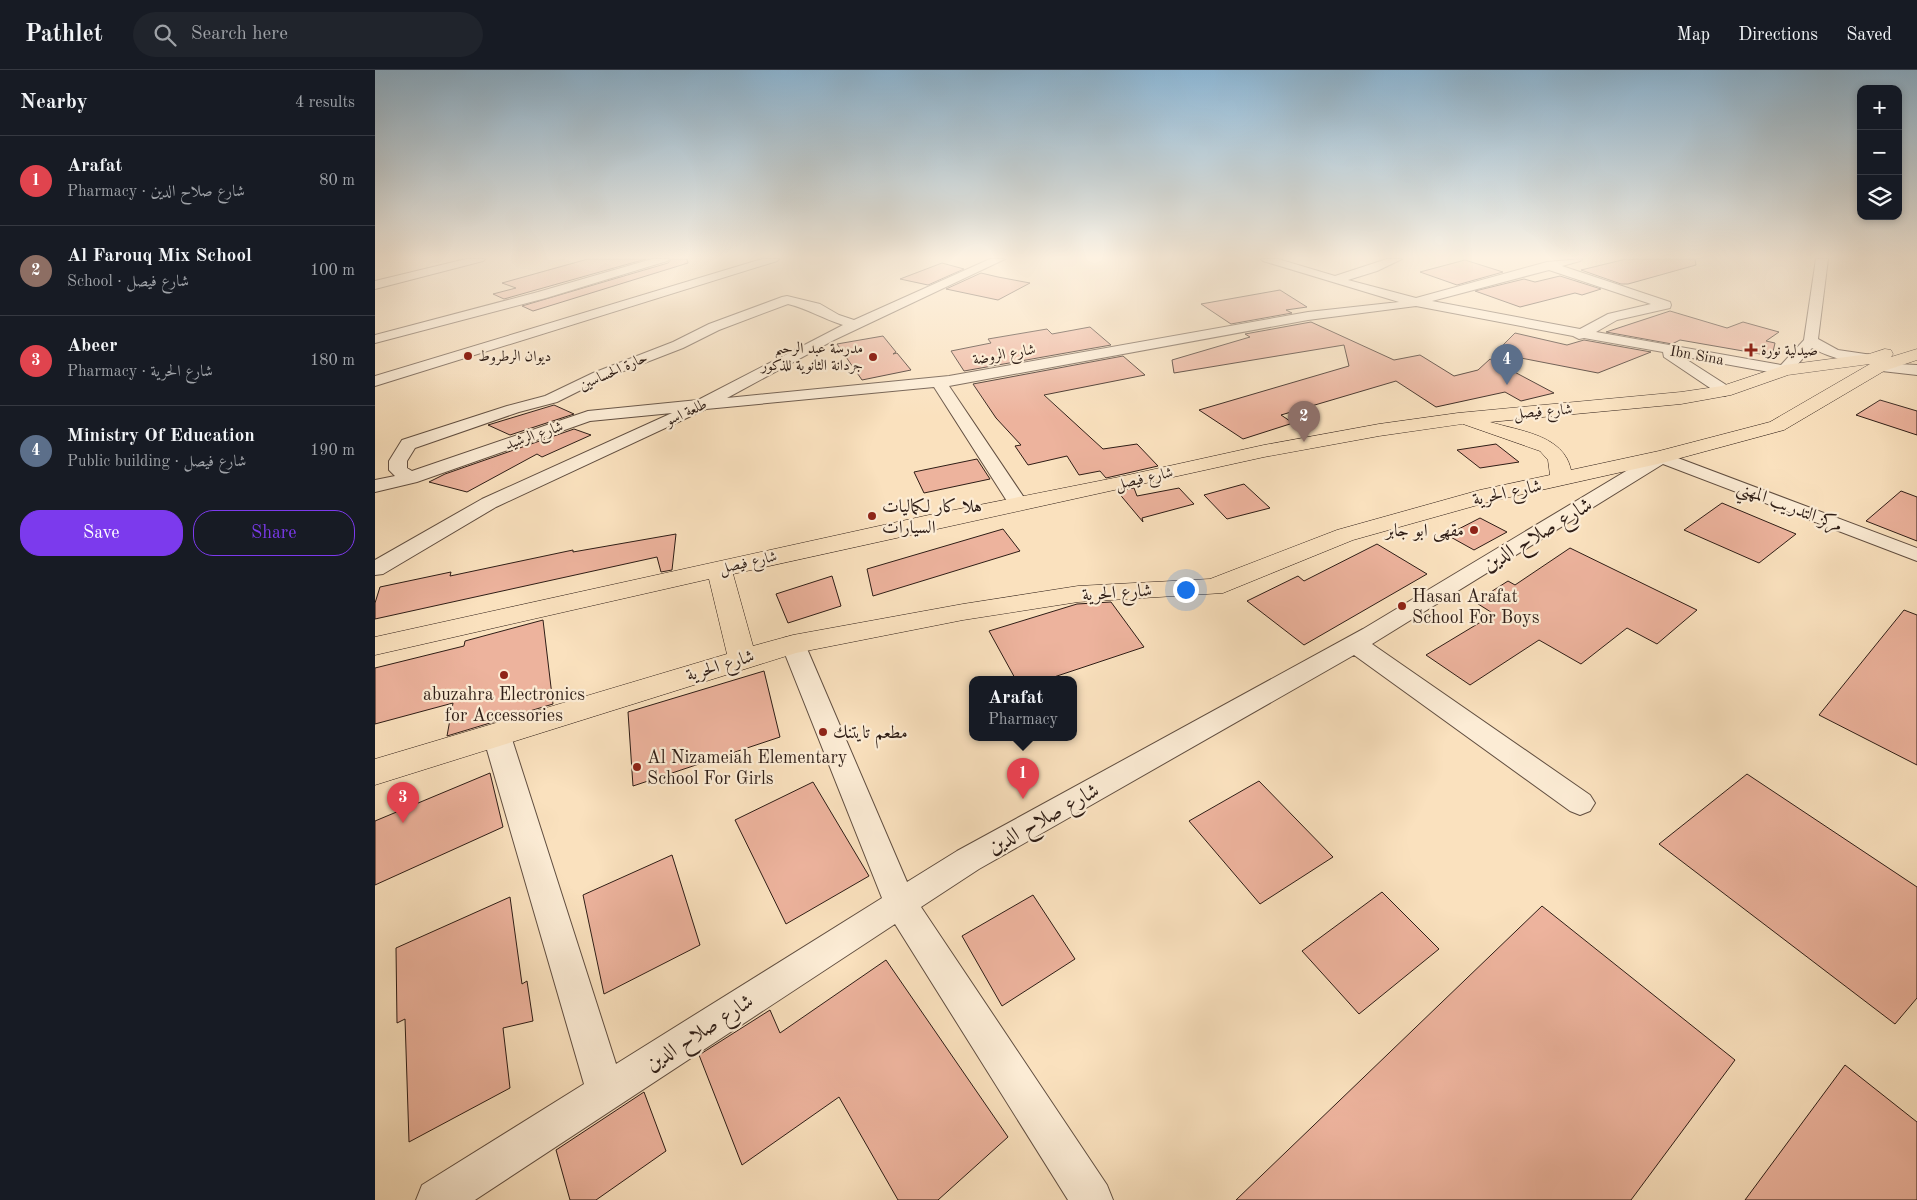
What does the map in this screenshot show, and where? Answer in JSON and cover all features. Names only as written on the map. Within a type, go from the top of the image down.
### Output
[{"type":"main road","name":"شارع الحرية","points":[[375,772],[497,736],[742,658],[793,644],[963,612],[1078,594],[1214,586],[1345,535],[1488,495],[1662,457],[1777,426],[1875,363],[1913,356]]},
{"type":"main road","name":"شارع فيصل","points":[[375,646],[719,568],[1264,451],[1458,418],[1681,398],[1725,391],[1785,370],[1875,363]]},
{"type":"main road","points":[[1522,413],[1534,438],[1558,458],[1562,480]]},
{"type":"main road","points":[[1458,418],[1565,454],[1620,467]]},
{"type":"main road","points":[[719,568],[742,658]]},
{"type":"street","points":[[375,339],[481,312]]},
{"type":"street","points":[[375,381],[601,312]]},
{"type":"street","name":"حارة الحساسين","points":[[410,478],[398,470],[398,461],[409,444],[513,409],[551,399],[597,376],[678,345],[714,327],[755,312]]},
{"type":"street","name":"حارة الحساسين","points":[[823,312],[834,318],[855,325]]},
{"type":"street","name":"طلعة اسو","points":[[375,570],[489,503],[698,407],[884,312]]},
{"type":"street","name":"شارع الروضة","points":[[698,407],[939,382],[1340,312]]},
{"type":"street","name":"Ibn Sina","points":[[1463,312],[1579,335],[1785,370]]},
{"type":"street","points":[[1579,335],[1613,317],[1634,312]]},
{"type":"street","points":[[1785,370],[1811,341],[1815,312]]},
{"type":"street","points":[[1811,341],[1821,349],[1838,356],[1875,363]]},
{"type":"street","points":[[1661,349],[1725,391]]},
{"type":"street","points":[[939,382],[1019,505]]},
{"type":"street","name":"شارع الرشيد","points":[[375,486],[410,478],[588,416],[698,407]]},
{"type":"street","name":"مركز التدريب المهني","points":[[1662,457],[1917,556]]},
{"type":"street","name":"شارع صلاح الدين","points":[[437,1200],[968,860],[1355,644],[1662,457]]},
{"type":"street","points":[[793,644],[900,903],[1092,1200]]},
{"type":"street","points":[[1355,644],[1580,803]]},
{"type":"street","points":[[497,736],[606,1092]]},
{"type":"building","points":[[1213,312],[1292,313],[1231,324]]},
{"type":"building","points":[[1672,312],[1727,328],[1743,322],[1779,332],[1766,341],[1775,343],[1772,356],[1680,340],[1672,344],[1606,332]]},
{"type":"building","points":[[1311,322],[1394,360],[1420,355],[1454,376],[1478,370],[1490,359],[1554,393],[1521,401],[1505,392],[1436,407],[1396,381],[1281,415],[1293,423],[1243,439],[1199,410],[1349,366],[1344,345],[1174,373],[1172,360],[1250,337],[1245,334]]},
{"type":"building","points":[[1090,327],[1111,345],[964,371],[951,351],[991,343],[988,339],[1047,329],[1052,334]]},
{"type":"building","points":[[1515,333],[1567,345],[1584,340],[1651,352],[1598,373],[1495,353]]},
{"type":"building","name":"مدرسة عبد الرحيم جردانة الثانوية للذكور","points":[[883,336],[896,352],[893,354],[897,353],[911,370],[862,380],[837,344]]},
{"type":"building","points":[[1123,356],[1145,375],[1044,395],[1103,449],[1137,444],[1158,466],[1106,478],[1100,471],[1079,475],[1067,456],[1028,465],[1015,446],[1021,445],[996,418],[973,384]]},
{"type":"building","points":[[1880,400],[1917,411],[1917,435],[1856,415]]},
{"type":"building","points":[[554,405],[574,414],[510,435],[488,425]]},
{"type":"building","points":[[574,429],[591,435],[542,457],[537,454],[467,492],[429,482],[445,474]]},
{"type":"building","points":[[1496,444],[1519,462],[1480,468],[1457,450]]},
{"type":"building","points":[[977,459],[990,479],[924,493],[914,472]]},
{"type":"building","points":[[1244,484],[1270,508],[1227,519],[1204,495]]},
{"type":"building","points":[[1134,488],[1137,496],[1179,488],[1194,504],[1142,518],[1143,522],[1117,491]]},
{"type":"building","points":[[1901,491],[1917,497],[1917,541],[1866,521]]},
{"type":"building","points":[[1722,503],[1796,534],[1759,563],[1684,530]]},
{"type":"building","points":[[1480,518],[1507,532],[1474,550],[1447,535]]},
{"type":"building","points":[[1003,529],[1020,551],[873,596],[867,569]]},
{"type":"building","points":[[676,534],[672,570],[661,572],[657,557],[375,619],[375,603],[380,587],[451,572],[450,576],[573,550],[573,552]]},
{"type":"building","points":[[1377,544],[1427,574],[1304,645],[1247,601],[1298,576],[1304,581]]},
{"type":"building","points":[[1570,548],[1697,610],[1657,644],[1627,628],[1581,664],[1539,640],[1470,685],[1426,655],[1494,614],[1475,602],[1508,581],[1515,585]]},
{"type":"building","points":[[832,576],[841,606],[788,623],[776,594]]},
{"type":"building","points":[[1111,602],[1144,647],[1057,676],[1014,676],[989,631],[1077,604]]},
{"type":"building","points":[[1904,610],[1917,615],[1917,765],[1819,715]]},
{"type":"building","name":"abuzahra Electronics for Accessories","points":[[543,620],[553,704],[447,736],[453,703],[375,724],[375,668],[464,646],[465,641]]},
{"type":"building","points":[[764,671],[780,737],[633,786],[628,712]]},
{"type":"building","points":[[490,773],[503,827],[375,885],[375,821]]},
{"type":"building","points":[[1747,774],[1917,887],[1917,998],[1895,1024],[1659,844]]},
{"type":"building","points":[[1259,781],[1333,857],[1260,904],[1189,821]]},
{"type":"building","points":[[813,782],[869,876],[786,924],[735,820]]},
{"type":"building","points":[[672,855],[700,945],[604,994],[583,895]]},
{"type":"building","points":[[1382,892],[1439,949],[1359,1014],[1302,951]]},
{"type":"building","points":[[1033,895],[1075,959],[1002,1006],[962,936]]},
{"type":"building","points":[[510,897],[522,984],[527,981],[533,1021],[503,1028],[510,1088],[409,1142],[405,1019],[397,1023],[396,948]]},
{"type":"building","points":[[1542,906],[1735,1060],[1631,1200],[1236,1200]]},
{"type":"building","points":[[886,960],[1008,1137],[938,1200],[898,1200],[839,1097],[742,1165],[699,1055],[770,1010],[780,1033]]},
{"type":"building","points":[[1845,1065],[1917,1122],[1917,1200],[1745,1200]]},
{"type":"building","points":[[644,1092],[666,1151],[596,1200],[570,1200],[556,1150]]},
{"type":"place","name":"صيدلية نورة","points":[[1751,350]]},
{"type":"place","name":"ديوان الرطروط","points":[[468,356]]},
{"type":"place","name":"مدرسة عبد الرحيم جردانة الثانوية للذكور","points":[[873,357]]},
{"type":"place","name":"Ministry Of Education","points":[[1507,385]]},
{"type":"place","name":"Al Farouq Mix School","points":[[1304,442]]},
{"type":"place","name":"هلا كار لكماليات السيارات","points":[[872,516]]},
{"type":"place","name":"مقهى ابو جابر","points":[[1474,530]]},
{"type":"place","name":"Hasan Arafat School For Boys","points":[[1402,606]]},
{"type":"place","name":"abuzahra Electronics for Accessories","points":[[504,675]]},
{"type":"place","name":"مطعم تايتنك","points":[[823,732]]},
{"type":"place","name":"Al Nizameiah Elementary School For Girls","points":[[637,767]]},
{"type":"place","name":"Arafat","points":[[1023,799]]},
{"type":"place","name":"Abeer","points":[[403,823]]}]
